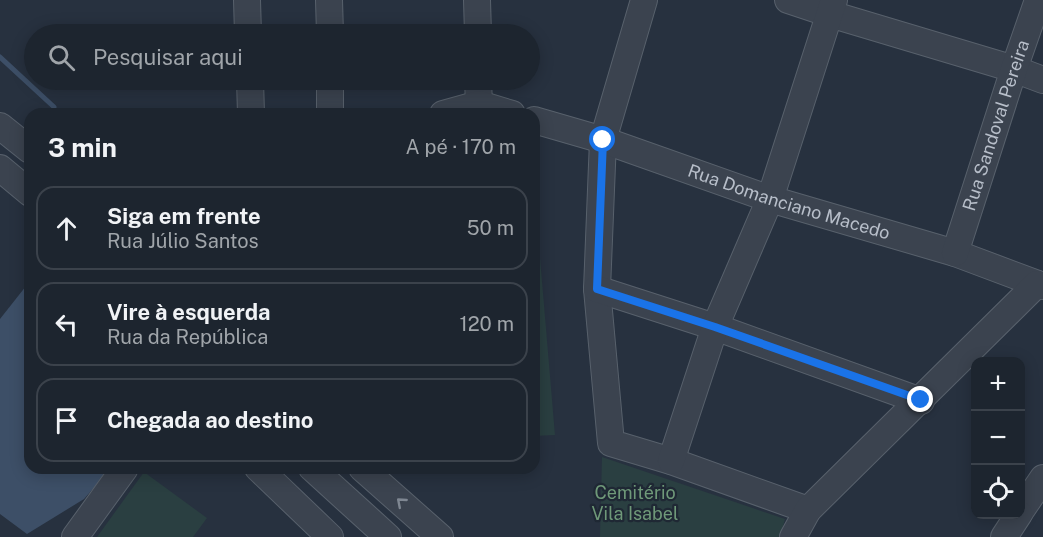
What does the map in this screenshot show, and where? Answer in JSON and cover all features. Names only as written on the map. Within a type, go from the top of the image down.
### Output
[{"type":"street","points":[[247,0],[248,24]]},
{"type":"street","points":[[329,0],[330,24]]},
{"type":"street","points":[[477,0],[478,24]]},
{"type":"street","points":[[644,0],[603,140],[597,289],[611,443],[671,461],[808,510]]},
{"type":"street","points":[[788,0],[832,7],[1043,80]]},
{"type":"street","name":"Rua Sandoval Pereira","points":[[955,253],[1038,0]]},
{"type":"street","points":[[671,461],[715,327],[770,199],[832,7]]},
{"type":"street","points":[[250,90],[250,108]]},
{"type":"street","points":[[330,90],[330,108]]},
{"type":"street","points":[[453,108],[479,92],[503,108]]},
{"type":"street","name":"Rua Domanciano Macedo","points":[[540,122],[603,140],[770,199],[955,253],[1040,285]]},
{"type":"street","points":[[0,126],[24,145]]},
{"type":"street","points":[[0,168],[24,188]]},
{"type":"street","points":[[793,537],[808,510],[1040,285]]},
{"type":"street","points":[[597,289],[715,327],[921,400]]},
{"type":"street","points":[[75,537],[121,474]]},
{"type":"street","points":[[264,474],[330,537]]},
{"type":"street","points":[[319,474],[388,537]]},
{"type":"street","points":[[369,474],[440,537]]},
{"type":"street","points":[[1025,505],[1043,478]]},
{"type":"street","points":[[1004,537],[1016,519]]},
{"type":"green space","points":[[540,258],[555,435],[540,436]]},
{"type":"green space","name":"Cemitério Vila Isabel","points":[[602,457],[785,519],[780,537],[600,537]]},
{"type":"green space","points":[[143,474],[147,474],[207,518],[193,537],[97,537]]},
{"type":"water","points":[[24,289],[24,474],[106,474],[84,499],[27,534],[0,514],[0,319]]},
{"type":"waterway","points":[[0,57],[24,79]]},
{"type":"waterway","points":[[36,90],[54,107]]},
{"type":"route","points":[[603,140],[597,289],[715,327],[921,400]]}]
